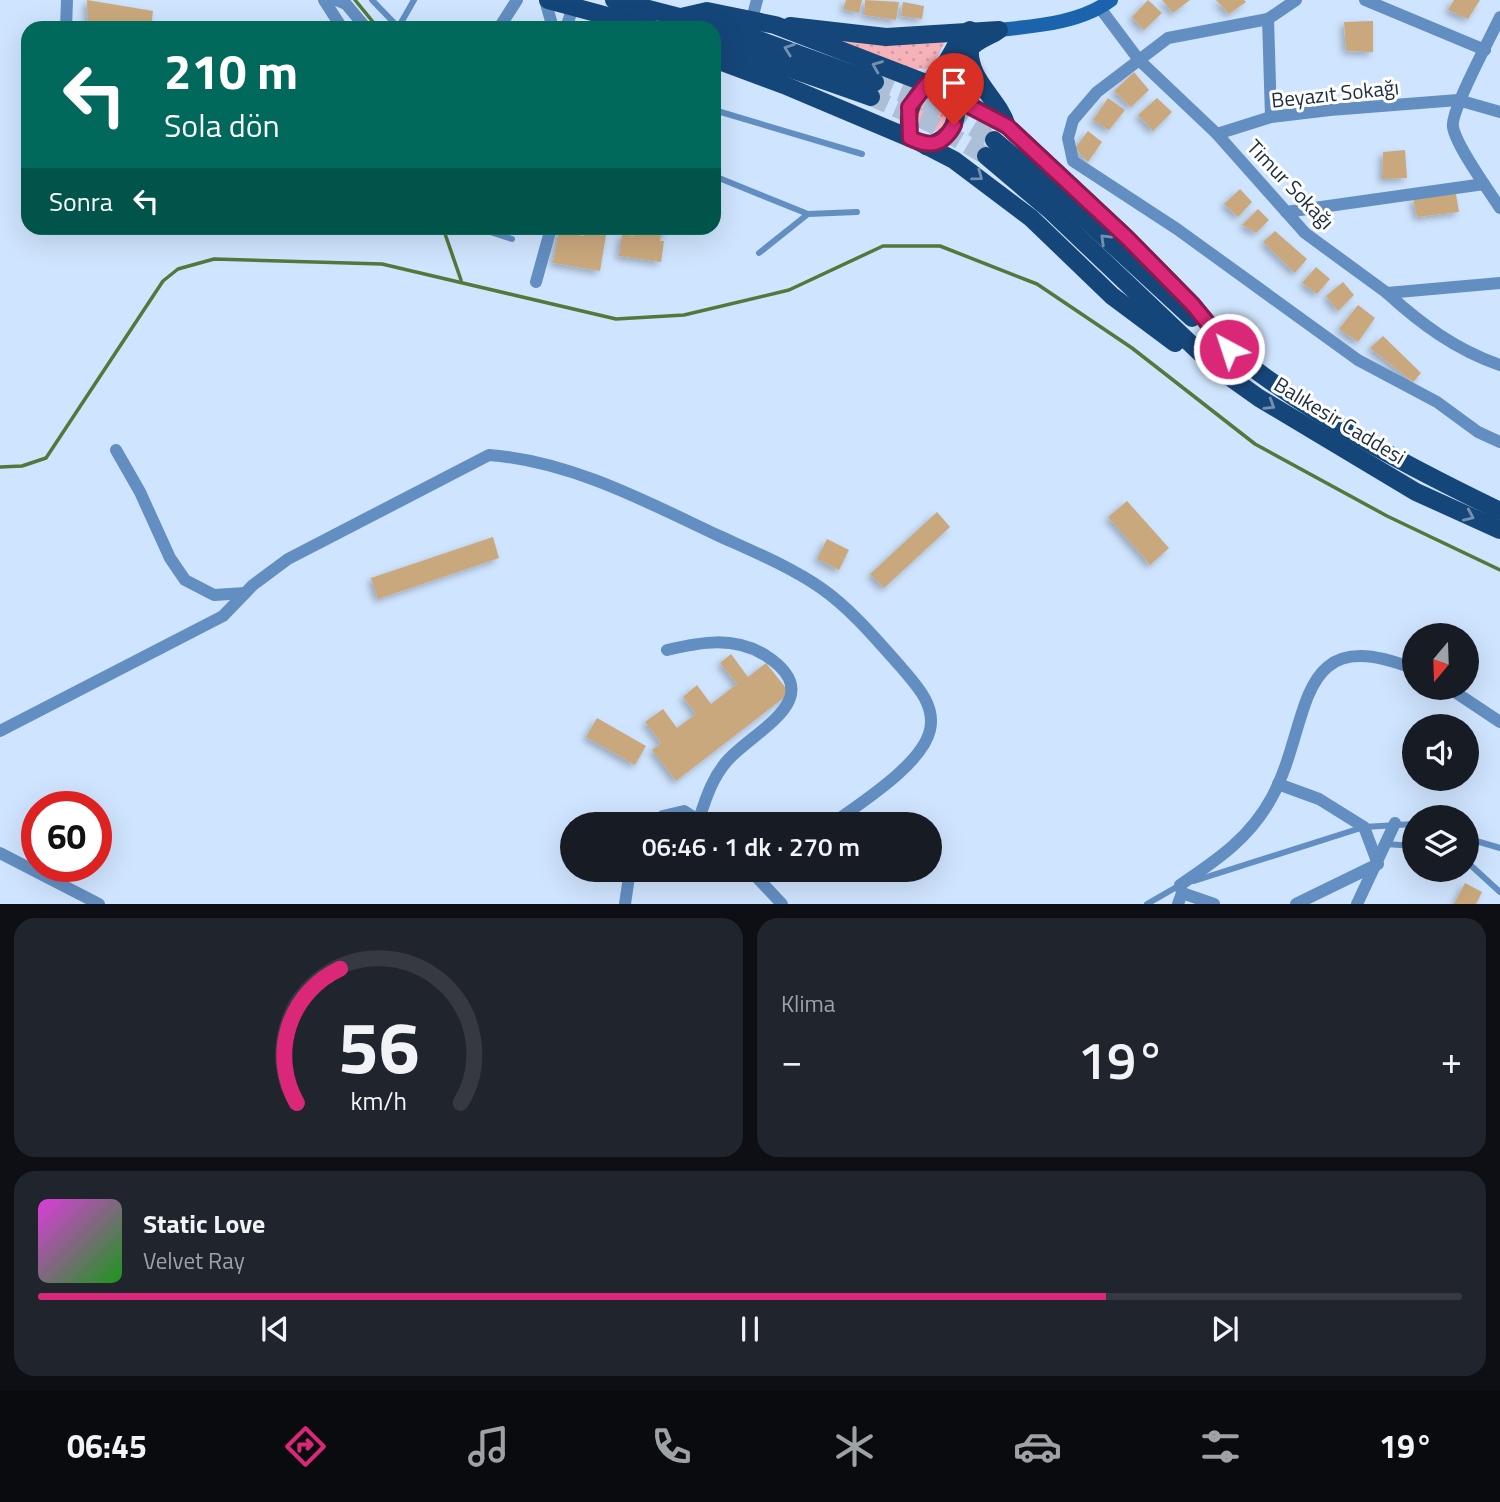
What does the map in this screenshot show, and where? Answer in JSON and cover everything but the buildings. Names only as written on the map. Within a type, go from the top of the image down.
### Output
[{"type":"main road","points":[[546,0],[573,7],[658,14],[694,21]]},
{"type":"main road","points":[[614,0],[658,14]]},
{"type":"main road","points":[[918,142],[909,107],[949,58],[958,39],[999,30],[1040,26],[1105,4]]},
{"type":"main road","points":[[681,17],[707,11],[775,25],[958,97],[1007,126],[1126,237],[1192,304],[1229,349]]},
{"type":"main road","points":[[775,25],[831,28],[886,37],[970,38]]},
{"type":"main road","points":[[721,29],[785,48],[873,90],[721,43]]},
{"type":"main road","points":[[918,142],[951,131],[958,97],[957,72],[970,38]]},
{"type":"main road","points":[[970,38],[972,70],[1003,113],[1007,126]]},
{"type":"main road","points":[[721,62],[918,142],[984,180],[1031,218],[1112,296],[1175,343],[1214,366]]},
{"type":"main road","name":"Balıkesir Caddesi","points":[[1500,511],[1440,483],[1269,381],[1159,290],[1059,195],[990,148],[1051,211],[1214,366],[1259,398],[1416,492],[1500,530]]},
{"type":"street","points":[[66,21],[67,0]]},
{"type":"street","points":[[325,0],[338,21]]},
{"type":"street","points":[[336,0],[346,4],[360,21]]},
{"type":"street","points":[[504,21],[517,0]]},
{"type":"street","points":[[546,0],[551,21]]},
{"type":"street","points":[[752,19],[757,0]]},
{"type":"street","points":[[1296,0],[1268,19],[1168,38],[1097,92],[1073,120],[1068,138],[1073,160],[1177,229],[1359,360],[1437,402],[1478,432],[1500,442]]},
{"type":"street","points":[[1365,0],[1485,50]]},
{"type":"street","name":"Timur Sokağı","points":[[1105,4],[1139,60],[1217,134],[1305,233],[1387,293],[1413,317],[1466,353],[1500,365]]},
{"type":"street","points":[[568,21],[573,7]]},
{"type":"street","points":[[1500,17],[1458,100],[1453,127],[1500,208]]},
{"type":"street","points":[[1268,19],[1271,117]]},
{"type":"street","points":[[1458,100],[1500,112]]},
{"type":"street","name":"Beyazıt Sokağı","points":[[1217,134],[1271,117],[1458,100]]},
{"type":"street","points":[[1286,212],[1484,184]]},
{"type":"street","points":[[536,282],[549,235]]},
{"type":"street","points":[[1387,293],[1500,283]]},
{"type":"street","points":[[116,450],[140,492],[170,558],[185,580],[214,595],[245,593]]},
{"type":"street","points":[[0,732],[223,616],[245,593],[288,559],[489,455],[514,457],[585,476],[728,540],[820,588],[841,604],[919,688],[931,715],[925,743],[901,770],[847,812]]},
{"type":"street","points":[[667,650],[713,641],[739,643],[777,663],[790,683],[792,695],[786,709],[728,760],[711,784],[704,812]]},
{"type":"street","points":[[1180,894],[1247,834],[1278,784],[1309,697],[1327,666],[1348,654],[1376,656],[1402,666]]},
{"type":"street","points":[[1467,700],[1500,722]]},
{"type":"street","points":[[1278,784],[1325,802],[1364,827],[1378,864]]},
{"type":"street","points":[[1357,904],[1395,823]]},
{"type":"street","points":[[0,853],[99,904]]},
{"type":"street","points":[[1297,904],[1378,864]]},
{"type":"street","points":[[625,904],[628,882]]},
{"type":"street","points":[[762,882],[782,904]]},
{"type":"street","points":[[1180,894],[1214,904]]},
{"type":"lane","points":[[372,0],[392,21]]},
{"type":"lane","points":[[402,21],[414,0]]},
{"type":"lane","points":[[721,112],[862,154]]},
{"type":"lane","points":[[721,179],[807,214],[857,212]]},
{"type":"lane","points":[[759,253],[807,214]]},
{"type":"lane","points":[[500,235],[512,239]]},
{"type":"lane","points":[[1147,904],[1364,827],[1402,823]]},
{"type":"lane","points":[[1479,842],[1500,848]]},
{"type":"lane","points":[[1386,844],[1402,845]]},
{"type":"lane","points":[[1479,873],[1500,892]]},
{"type":"shaded area","points":[[833,38],[946,40],[931,68],[913,70]]},
{"type":"shaded area","points":[[934,99],[945,104],[950,115],[945,126],[934,131],[923,126],[918,115],[923,104]]},
{"type":"waterway","points":[[355,0],[372,21]]},
{"type":"waterway","points":[[445,235],[461,280]]},
{"type":"waterway","points":[[0,467],[22,466],[46,458],[163,281],[178,269],[214,259],[382,264],[616,319],[684,315],[789,290],[883,246],[940,246],[1037,284],[1132,348],[1255,444],[1387,516],[1500,570]]},
{"type":"tunnel","points":[[875,82],[940,108],[994,140]]},
{"type":"tunnel","points":[[871,97],[932,124],[986,156]]},
{"type":"route","points":[[954,125],[944,137],[926,146],[910,138],[907,117],[909,107],[918,92],[927,84],[958,97],[1007,126],[1059,171],[1192,304],[1229,349]]}]
